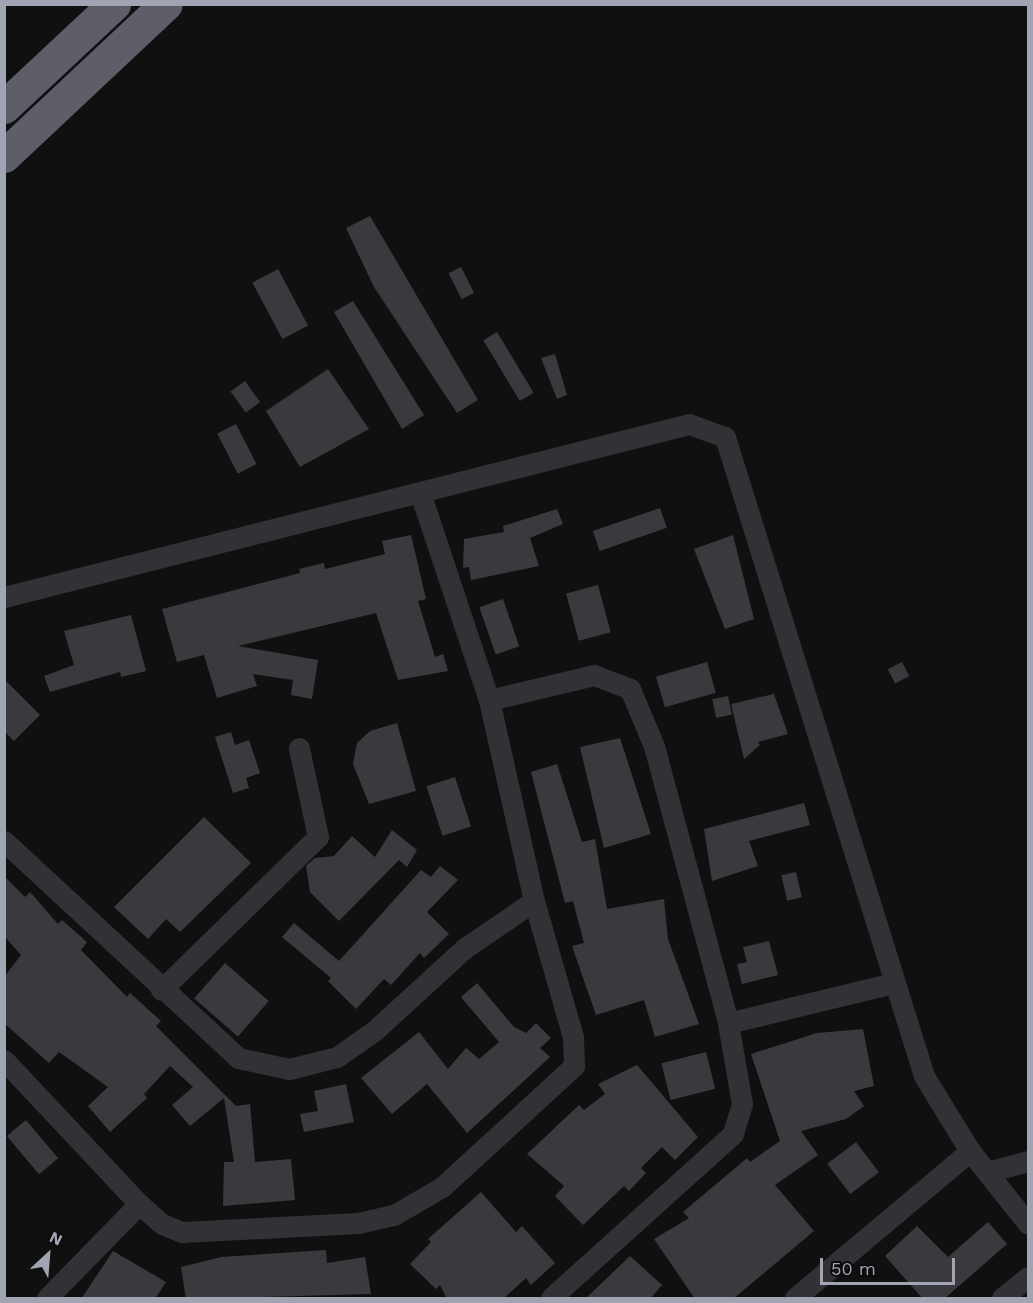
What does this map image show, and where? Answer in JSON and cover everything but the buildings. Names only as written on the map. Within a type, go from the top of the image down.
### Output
[{"type":"highway","points":[[4,107],[114,4]]},
{"type":"highway","points":[[4,156],[166,4]]},
{"type":"street","points":[[4,597],[689,424],[725,437],[893,983],[924,1076],[970,1151],[1029,1224]]},
{"type":"street","points":[[4,1060],[139,1204],[162,1224],[182,1232],[358,1223],[394,1215],[442,1187],[574,1066],[573,1037],[534,901],[489,700],[420,493]]},
{"type":"street","points":[[489,700],[594,675],[630,689],[654,746],[728,1023],[742,1104],[738,1127],[551,1299]]},
{"type":"street","points":[[161,990],[318,837],[299,748]]},
{"type":"street","points":[[4,841],[161,990],[238,1058],[289,1069],[314,1066],[374,1031],[465,948],[534,901]]},
{"type":"street","points":[[728,1023],[893,983]]},
{"type":"street","points":[[795,1299],[970,1151]]},
{"type":"street","points":[[987,1172],[1029,1161]]},
{"type":"street","points":[[47,1299],[139,1204]]},
{"type":"street","points":[[1002,1299],[1029,1277]]}]
